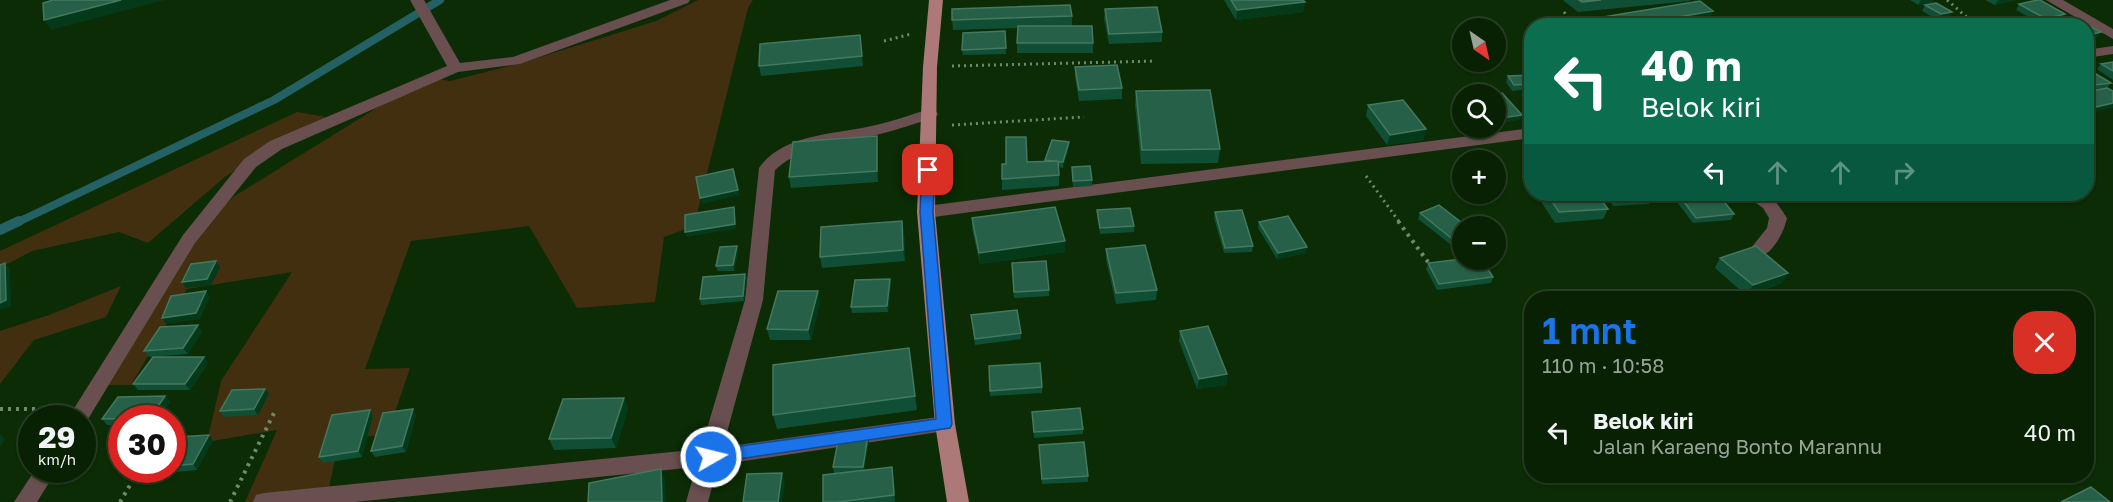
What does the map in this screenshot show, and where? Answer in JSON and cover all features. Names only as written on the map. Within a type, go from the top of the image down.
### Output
[{"type":"main road","points":[[936,0],[930,67],[926,212],[945,424],[958,502]]},
{"type":"street","points":[[86,405],[189,239],[250,163],[276,145],[455,68],[515,61],[683,0]]},
{"type":"street","points":[[2054,0],[2084,18]]},
{"type":"street","points":[[419,2],[455,68]]},
{"type":"street","points":[[2094,24],[2113,35]]},
{"type":"street","points":[[2094,53],[2113,50]]},
{"type":"street","points":[[697,502],[754,300],[767,168],[779,155],[814,141],[930,120]]},
{"type":"street","points":[[926,212],[1524,134]]},
{"type":"street","points":[[1756,253],[1776,230],[1778,218],[1769,204],[1764,201]]},
{"type":"street","points":[[264,502],[306,500],[711,457],[945,424]]},
{"type":"street","points":[[26,502],[38,483]]},
{"type":"path","points":[[1947,0],[1968,18]]},
{"type":"path","points":[[1564,12],[1569,18]]},
{"type":"path","points":[[930,67],[1156,61]]},
{"type":"path","points":[[930,120],[1084,117]]},
{"type":"path","points":[[1353,158],[1428,262]]},
{"type":"path","points":[[0,410],[18,411]]},
{"type":"path","points":[[230,502],[274,413]]},
{"type":"path","points":[[120,502],[131,483]]},
{"type":"shaded area","points":[[698,0],[753,0],[748,8],[694,226],[664,237],[655,302],[577,308],[529,226],[411,241],[365,369],[410,368],[387,436],[340,436],[326,502],[245,502],[277,430],[207,442],[221,381],[292,272],[187,289],[131,385],[91,385],[178,254],[233,197],[396,96],[417,90],[428,77],[450,81],[521,63],[656,21]]},
{"type":"shaded area","points":[[297,112],[326,117],[226,176],[148,243],[119,232],[32,251],[0,268],[0,251]]},
{"type":"shaded area","points":[[121,286],[106,317],[34,340],[0,384],[0,331],[49,315]]},
{"type":"building","points":[[53,0],[121,0],[44,20],[43,3]]},
{"type":"building","points":[[1231,0],[1303,0],[1305,2],[1237,10]]},
{"type":"building","points":[[2040,0],[2065,14],[2044,18],[2019,4]]},
{"type":"building","points":[[1700,1],[1713,11],[1672,18],[1597,18]]},
{"type":"building","points":[[1936,3],[1952,12],[1941,14],[1925,5]]},
{"type":"building","points":[[1070,5],[1072,16],[952,20],[952,9]]},
{"type":"building","points":[[1157,7],[1162,32],[1109,34],[1105,9]]},
{"type":"building","points":[[1018,26],[1092,26],[1093,43],[1017,43]]},
{"type":"building","points":[[1005,31],[1006,48],[962,50],[963,33]]},
{"type":"building","points":[[860,35],[862,56],[759,66],[760,44]]},
{"type":"building","points":[[2113,62],[2113,71],[2101,64]]},
{"type":"building","points":[[1117,65],[1122,88],[1079,90],[1075,67]]},
{"type":"building","points":[[2094,73],[2111,83],[2094,85]]},
{"type":"building","points":[[1524,75],[1524,84],[1514,85],[1508,76]]},
{"type":"building","points":[[2107,88],[2113,91],[2113,103],[2094,108],[2094,90]]},
{"type":"building","points":[[1210,90],[1220,149],[1142,150],[1136,91]]},
{"type":"building","points":[[1506,97],[1522,115],[1506,117]]},
{"type":"building","points":[[1403,100],[1426,129],[1390,135],[1368,105]]},
{"type":"building","points":[[877,136],[877,171],[789,177],[793,142]]},
{"type":"building","points":[[1006,137],[1026,137],[1027,162],[1058,161],[1059,175],[1002,179],[1002,164],[1006,164]]},
{"type":"building","points":[[1052,140],[1069,142],[1063,162],[1045,160]]},
{"type":"building","points":[[1090,166],[1092,180],[1073,181],[1072,167]]},
{"type":"building","points":[[733,169],[738,190],[700,198],[696,177]]},
{"type":"building","points":[[1552,201],[1602,201],[1608,209],[1559,212]]},
{"type":"building","points":[[1683,201],[1724,201],[1734,214],[1696,218]]},
{"type":"building","points":[[1439,205],[1453,216],[1452,238],[1451,238],[1420,213]]},
{"type":"building","points":[[734,207],[735,224],[685,232],[685,215]]},
{"type":"building","points":[[1055,207],[1065,241],[979,253],[972,218]]},
{"type":"building","points":[[1130,208],[1134,226],[1100,228],[1097,210]]},
{"type":"building","points":[[1242,210],[1253,246],[1225,248],[1215,212]]},
{"type":"building","points":[[1288,216],[1307,247],[1278,253],[1259,222]]},
{"type":"building","points":[[902,221],[903,250],[820,257],[821,227]]},
{"type":"building","points":[[1145,245],[1157,290],[1116,293],[1106,249]]},
{"type":"building","points":[[737,246],[733,265],[716,266],[720,247]]},
{"type":"building","points":[[1756,246],[1788,273],[1753,285],[1720,258]]},
{"type":"building","points":[[1452,260],[1452,270],[1488,270],[1493,277],[1439,284],[1428,263]]},
{"type":"building","points":[[216,261],[207,279],[182,282],[191,264]]},
{"type":"building","points":[[1046,261],[1049,290],[1014,292],[1012,263]]},
{"type":"building","points":[[5,263],[6,300],[0,303],[0,265]]},
{"type":"building","points":[[745,274],[743,296],[700,299],[703,277]]},
{"type":"building","points":[[890,279],[887,306],[851,307],[855,280]]},
{"type":"building","points":[[206,291],[196,313],[162,318],[171,296]]},
{"type":"building","points":[[778,291],[818,291],[808,330],[767,329]]},
{"type":"building","points":[[1017,310],[1021,333],[975,339],[971,315]]},
{"type":"building","points":[[198,325],[183,348],[144,351],[160,327]]},
{"type":"building","points":[[1208,326],[1227,374],[1199,379],[1180,331]]},
{"type":"building","points":[[909,348],[915,396],[773,415],[773,365]]},
{"type":"building","points":[[153,357],[204,357],[185,384],[133,384]]},
{"type":"building","points":[[1040,363],[1042,387],[990,391],[989,366]]},
{"type":"building","points":[[265,389],[254,409],[220,411],[232,390]]},
{"type":"building","points":[[165,396],[159,405],[112,405],[118,397]]},
{"type":"building","points":[[624,398],[611,438],[549,439],[563,399]]},
{"type":"building","points":[[1080,408],[1083,429],[1034,432],[1032,412]]},
{"type":"building","points":[[413,409],[402,446],[371,451],[383,413]]},
{"type":"building","points":[[370,410],[358,451],[319,457],[332,415]]},
{"type":"building","points":[[108,411],[108,419],[102,419]]},
{"type":"building","points":[[209,435],[193,464],[186,465],[186,436]]},
{"type":"building","points":[[839,436],[868,436],[863,467],[833,467]]},
{"type":"building","points":[[1084,442],[1088,476],[1042,479],[1039,445]]},
{"type":"building","points":[[892,467],[894,495],[823,502],[823,475]]},
{"type":"building","points":[[661,469],[662,502],[588,502],[589,483]]},
{"type":"building","points":[[782,473],[778,502],[743,502],[747,474]]},
{"type":"building","points":[[2091,487],[2110,502],[2061,502]]},
{"type":"waterway","points":[[16,223],[274,100],[440,0]]},
{"type":"waterway","points":[[0,230],[19,221]]},
{"type":"route","points":[[711,457],[945,424],[926,212],[928,170]]}]
